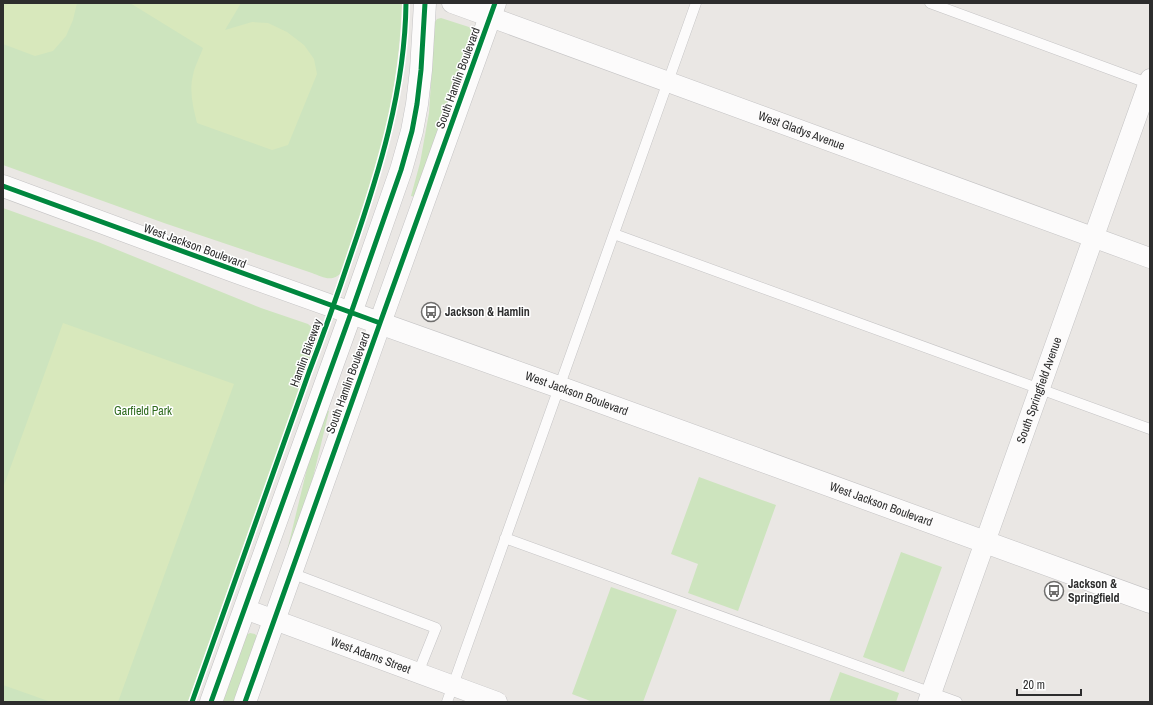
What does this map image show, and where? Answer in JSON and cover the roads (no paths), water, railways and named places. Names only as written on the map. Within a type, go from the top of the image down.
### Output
[{"type":"street","name":"South Hamlin Boulevard","points":[[211,702],[401,170],[412,131],[421,70],[425,3]]},
{"type":"street","name":"West Gladys Avenue","points":[[452,3],[493,10],[668,82],[1150,258]]},
{"type":"street","name":"South Hamlin Boulevard","points":[[245,702],[493,10]]},
{"type":"street","name":"South Springfield Avenue","points":[[930,698],[1093,237],[1150,82]]},
{"type":"street","name":"West Jackson Boulevard","points":[[3,186],[1150,602]]},
{"type":"street","name":"West Adams Street","points":[[244,609],[418,673],[450,694],[497,702]]},
{"type":"lane","points":[[450,694],[696,3]]},
{"type":"lane","points":[[930,3],[1150,82]]},
{"type":"lane","points":[[614,234],[1150,430]]},
{"type":"lane","points":[[505,538],[930,698],[957,702]]},
{"type":"lane","points":[[291,573],[436,628],[418,673]]},
{"type":"place","name":"Jackson & Hamlin","points":[[431,312]]},
{"type":"place","name":"Jackson & Springfield","points":[[1054,591]]},
{"type":"park label","name":"Garfield Park","points":[[143,411]]}]
